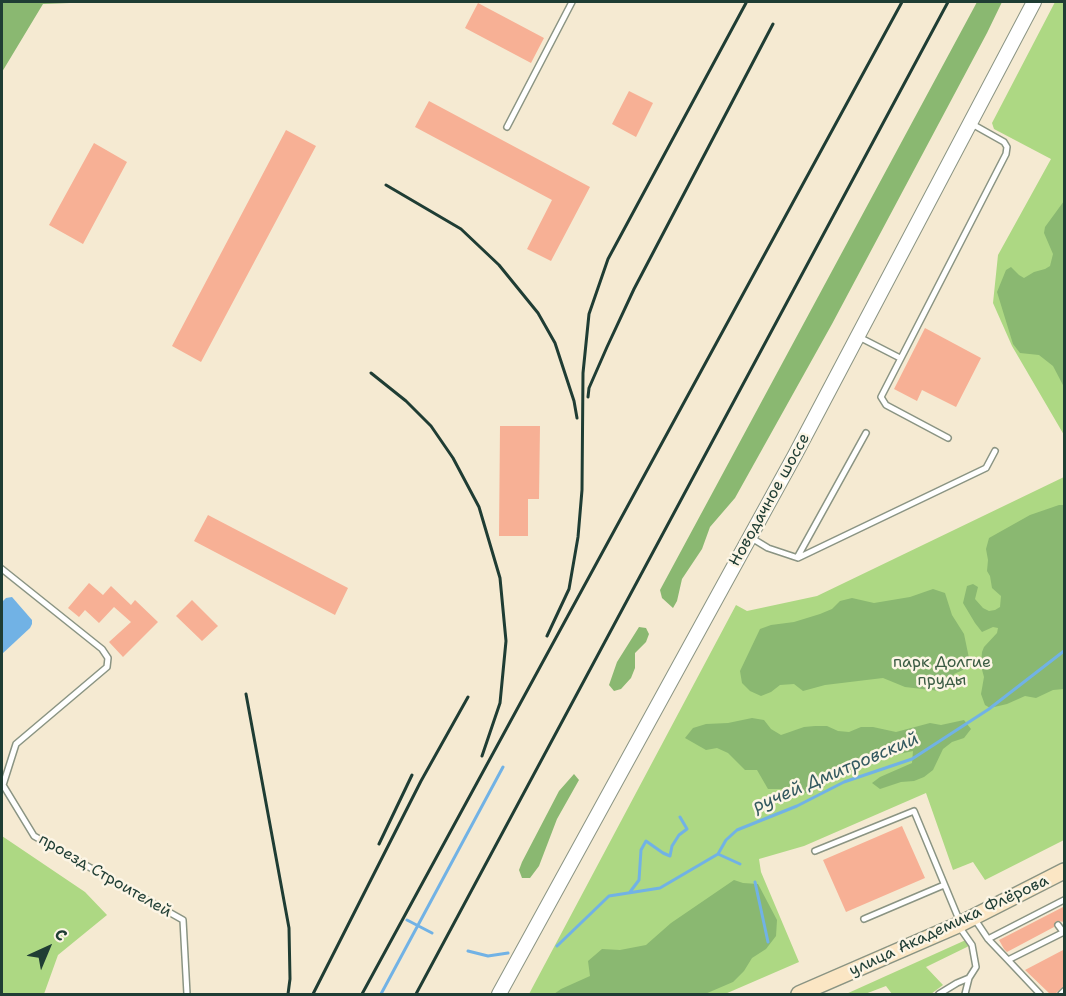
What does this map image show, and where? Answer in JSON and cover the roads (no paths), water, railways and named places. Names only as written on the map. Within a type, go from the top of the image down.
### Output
[{"type":"main road","name":"улица Академика Флёрова","points":[[799,994],[964,922],[1065,871]]},
{"type":"street","name":"Новодачное шоссе","points":[[499,994],[750,537],[1034,2]]},
{"type":"lane","points":[[507,127],[572,2]]},
{"type":"lane","points":[[948,438],[882,402],[882,392],[1006,153],[1007,147],[1004,142],[971,123]]},
{"type":"lane","points":[[858,336],[900,358]]},
{"type":"lane","points":[[798,558],[866,433]]},
{"type":"lane","points":[[750,537],[768,548],[798,558],[986,468],[995,451]]},
{"type":"lane","name":"проезд Строителей","points":[[2,568],[102,649],[108,658],[107,667],[16,744],[3,784],[34,836],[183,920],[187,994]]},
{"type":"lane","points":[[815,851],[914,811],[944,885],[964,922],[973,949],[976,967],[969,978],[965,994]]},
{"type":"lane","points":[[864,919],[944,885]]},
{"type":"lane","points":[[988,939],[1059,906],[1065,900]]},
{"type":"lane","points":[[964,922],[988,939],[1040,994]]},
{"type":"lane","points":[[1008,960],[1064,932],[1058,925]]},
{"type":"lane","points":[[1043,933],[1049,939]]},
{"type":"lane","points":[[1027,941],[1032,947]]},
{"type":"lane","points":[[942,994],[969,978]]},
{"type":"lane","points":[[1061,994],[1065,991]]},
{"type":"water","points":[[12,597],[32,620],[32,624],[2,654],[2,602]]},
{"type":"waterway","name":"ручей Дмитровский","points":[[557,946],[609,896],[660,888],[718,854],[726,840],[737,830],[797,806],[844,782],[912,759],[989,709],[1064,651]]},
{"type":"waterway","points":[[381,994],[503,767]]},
{"type":"waterway","points":[[630,892],[639,880],[641,850],[646,841],[670,856],[672,846],[679,835],[687,829],[680,817]]},
{"type":"waterway","points":[[718,854],[740,864]]},
{"type":"waterway","points":[[755,882],[768,942]]},
{"type":"waterway","name":"ручей Дмитровский","points":[[407,920],[432,933]]},
{"type":"waterway","name":"ручей Дмитровский","points":[[468,951],[488,956],[508,953]]},
{"type":"railway","points":[[362,994],[902,2]]},
{"type":"railway","points":[[416,994],[948,2]]},
{"type":"railway","points":[[547,636],[569,589],[578,537],[582,490],[583,373],[589,314],[608,259],[746,3]]},
{"type":"railway","points":[[588,397],[589,388],[634,289],[773,24]]},
{"type":"railway","points":[[386,185],[461,229],[499,265],[538,313],[555,343],[574,401],[577,418]]},
{"type":"railway","points":[[371,373],[406,401],[431,426],[453,458],[479,507],[500,578],[506,641],[500,703],[482,756]]},
{"type":"railway","points":[[246,694],[289,928],[288,994]]},
{"type":"railway","points":[[313,994],[421,781],[468,697]]},
{"type":"railway","points":[[379,844],[412,775]]},
{"type":"park label","name":"парк Долгие пруды","points":[[942,672]]}]
